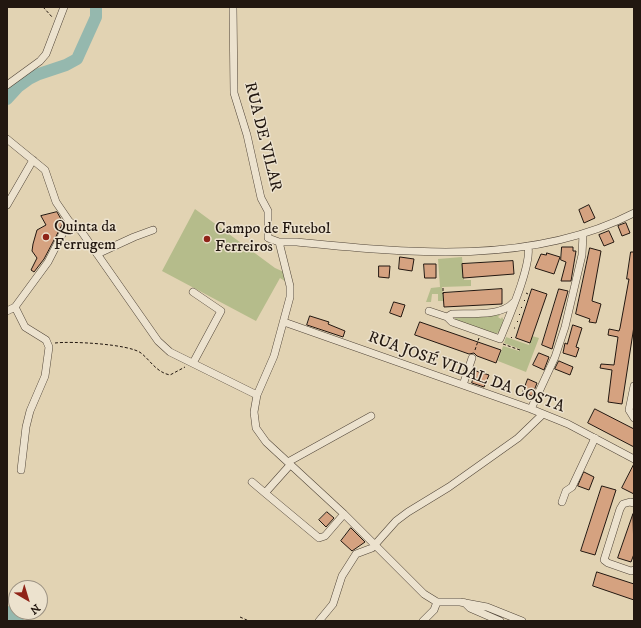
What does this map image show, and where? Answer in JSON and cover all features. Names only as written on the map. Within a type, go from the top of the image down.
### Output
[{"type":"street","points":[[7,85],[34,66],[46,54],[64,7]]},
{"type":"street","name":"RUA DE VILAR","points":[[233,7],[234,93],[247,136],[261,198],[268,211],[268,238],[278,242]]},
{"type":"street","points":[[7,139],[45,170],[56,202],[69,221],[81,231],[158,341],[170,352],[257,397]]},
{"type":"street","points":[[7,205],[33,160]]},
{"type":"street","points":[[522,621],[487,607],[465,602],[437,602],[424,594],[344,514],[266,442],[256,428],[254,412],[257,397],[274,356],[290,297],[290,286],[278,242],[297,242],[426,252],[482,250],[528,246],[583,234],[597,230],[634,213]]},
{"type":"street","points":[[7,311],[15,307],[48,262],[69,221]]},
{"type":"street","points":[[97,254],[152,230]]},
{"type":"street","points":[[531,409],[555,357],[565,327],[582,255],[583,234]]},
{"type":"street","points":[[429,311],[447,317],[452,322],[500,339],[529,259],[528,246]]},
{"type":"street","points":[[193,292],[221,311],[193,363]]},
{"type":"street","points":[[447,317],[452,314],[500,311],[510,306],[514,302]]},
{"type":"street","points":[[15,307],[25,327],[48,343],[48,365],[45,376],[30,411],[26,427],[21,470]]},
{"type":"street","points":[[500,311],[504,315],[506,324]]},
{"type":"street","name":"RUA JOSÉ VIDAL DA COSTA","points":[[284,322],[544,414],[595,438],[634,459]]},
{"type":"street","points":[[463,385],[472,358]]},
{"type":"street","points":[[634,386],[629,410],[634,418]]},
{"type":"street","points":[[322,618],[333,604],[342,576],[356,554],[375,546],[396,521],[449,487],[518,438],[544,414]]},
{"type":"street","points":[[265,494],[289,464],[371,416]]},
{"type":"street","points":[[562,502],[566,491],[572,487],[595,438]]},
{"type":"street","points":[[252,482],[319,538],[325,536],[344,514]]},
{"type":"street","points":[[634,503],[630,502],[623,504],[620,509],[604,560],[631,571],[634,570]]},
{"type":"street","points":[[423,621],[434,610],[437,602]]},
{"type":"street","points":[[465,602],[470,608],[500,621]]},
{"type":"path","points":[[43,7],[51,17],[59,21]]},
{"type":"path","points":[[442,288],[443,294]]},
{"type":"path","points":[[474,350],[479,336]]},
{"type":"path","points":[[48,343],[106,344],[128,348],[140,352],[159,372],[170,375],[193,363]]},
{"type":"path","points":[[503,344],[520,350]]},
{"type":"path","points":[[240,617],[249,621]]},
{"type":"green space","name":"Campo de Futebol Ferreiros","points":[[195,209],[275,268],[284,272],[285,281],[280,278],[256,321],[162,271]]},
{"type":"green space","points":[[462,257],[464,280],[471,280],[471,286],[442,287],[444,301],[438,301],[438,294],[432,294],[431,302],[426,302],[431,288],[440,287],[438,259]]},
{"type":"green space","points":[[498,313],[500,315],[498,317],[501,319],[502,317],[504,321],[501,330],[496,334],[455,320],[455,317]]},
{"type":"green space","points":[[532,336],[539,338],[526,372],[498,361],[503,346],[519,351],[520,349],[504,343],[506,337],[529,345]]},
{"type":"building","points":[[589,205],[595,218],[584,223],[579,210]]},
{"type":"building","name":"Quinta da Ferrugem","points":[[57,212],[61,219],[60,221],[63,223],[44,259],[34,272],[31,270],[37,258],[32,251],[33,244],[37,230],[46,225],[41,216]]},
{"type":"building","points":[[626,223],[630,233],[622,236],[618,226]]},
{"type":"building","points":[[609,231],[614,242],[604,246],[599,235]]},
{"type":"building","points":[[562,247],[573,247],[573,251],[576,251],[571,281],[561,281],[566,262],[561,260]]},
{"type":"building","points":[[590,248],[601,251],[592,301],[601,304],[596,323],[589,322],[590,319],[576,314]]},
{"type":"building","points":[[631,252],[634,252],[634,326],[622,404],[608,402],[612,370],[600,368],[601,364],[614,365],[618,337],[608,335],[609,329],[619,331],[620,328],[629,279],[627,279]]},
{"type":"building","points":[[547,253],[560,257],[554,274],[535,268],[541,254],[546,255]]},
{"type":"building","points":[[400,257],[414,259],[412,271],[399,269]]},
{"type":"building","points":[[513,261],[514,274],[463,278],[462,264]]},
{"type":"building","points":[[424,264],[436,264],[436,278],[425,278]]},
{"type":"building","points":[[379,266],[390,266],[389,278],[379,277]]},
{"type":"building","points":[[502,289],[502,304],[444,307],[443,293]]},
{"type":"building","points":[[532,289],[547,294],[530,343],[516,338]]},
{"type":"building","points":[[559,289],[568,291],[552,349],[542,345]]},
{"type":"building","points":[[394,302],[405,305],[401,317],[390,313]]},
{"type":"building","points":[[310,316],[329,322],[328,324],[345,331],[343,337],[307,325]]},
{"type":"building","points":[[420,322],[501,350],[496,363],[477,356],[474,353],[469,354],[415,335]]},
{"type":"building","points":[[573,325],[582,328],[576,347],[579,348],[576,357],[563,353],[565,343],[567,344]]},
{"type":"building","points":[[539,353],[549,357],[544,370],[533,365]]},
{"type":"building","points":[[559,361],[573,367],[570,375],[555,369]]},
{"type":"building","points":[[476,371],[489,375],[484,387],[472,383]]},
{"type":"building","points":[[528,379],[537,383],[532,396],[523,392]]},
{"type":"building","points":[[595,409],[634,429],[634,447],[588,423]]},
{"type":"building","points":[[634,464],[634,494],[622,488]]},
{"type":"building","points":[[584,472],[594,477],[589,490],[578,486]]},
{"type":"building","points":[[602,486],[616,490],[595,555],[581,551]]},
{"type":"building","points":[[327,512],[334,518],[326,527],[319,520]]},
{"type":"building","points":[[633,514],[634,554],[631,562],[618,558]]},
{"type":"building","points":[[351,528],[365,542],[352,551],[341,541]]},
{"type":"building","points":[[597,572],[634,584],[634,600],[593,586]]},
{"type":"waterway","points":[[7,99],[18,87],[29,79],[66,65],[77,59],[96,17],[96,7]]},
{"type":"waterway","points":[[7,612],[18,621]]},
{"type":"place","name":"Quinta da Ferrugem","points":[[46,237]]},
{"type":"place","name":"Campo de Futebol Ferreiros","points":[[207,239]]}]
